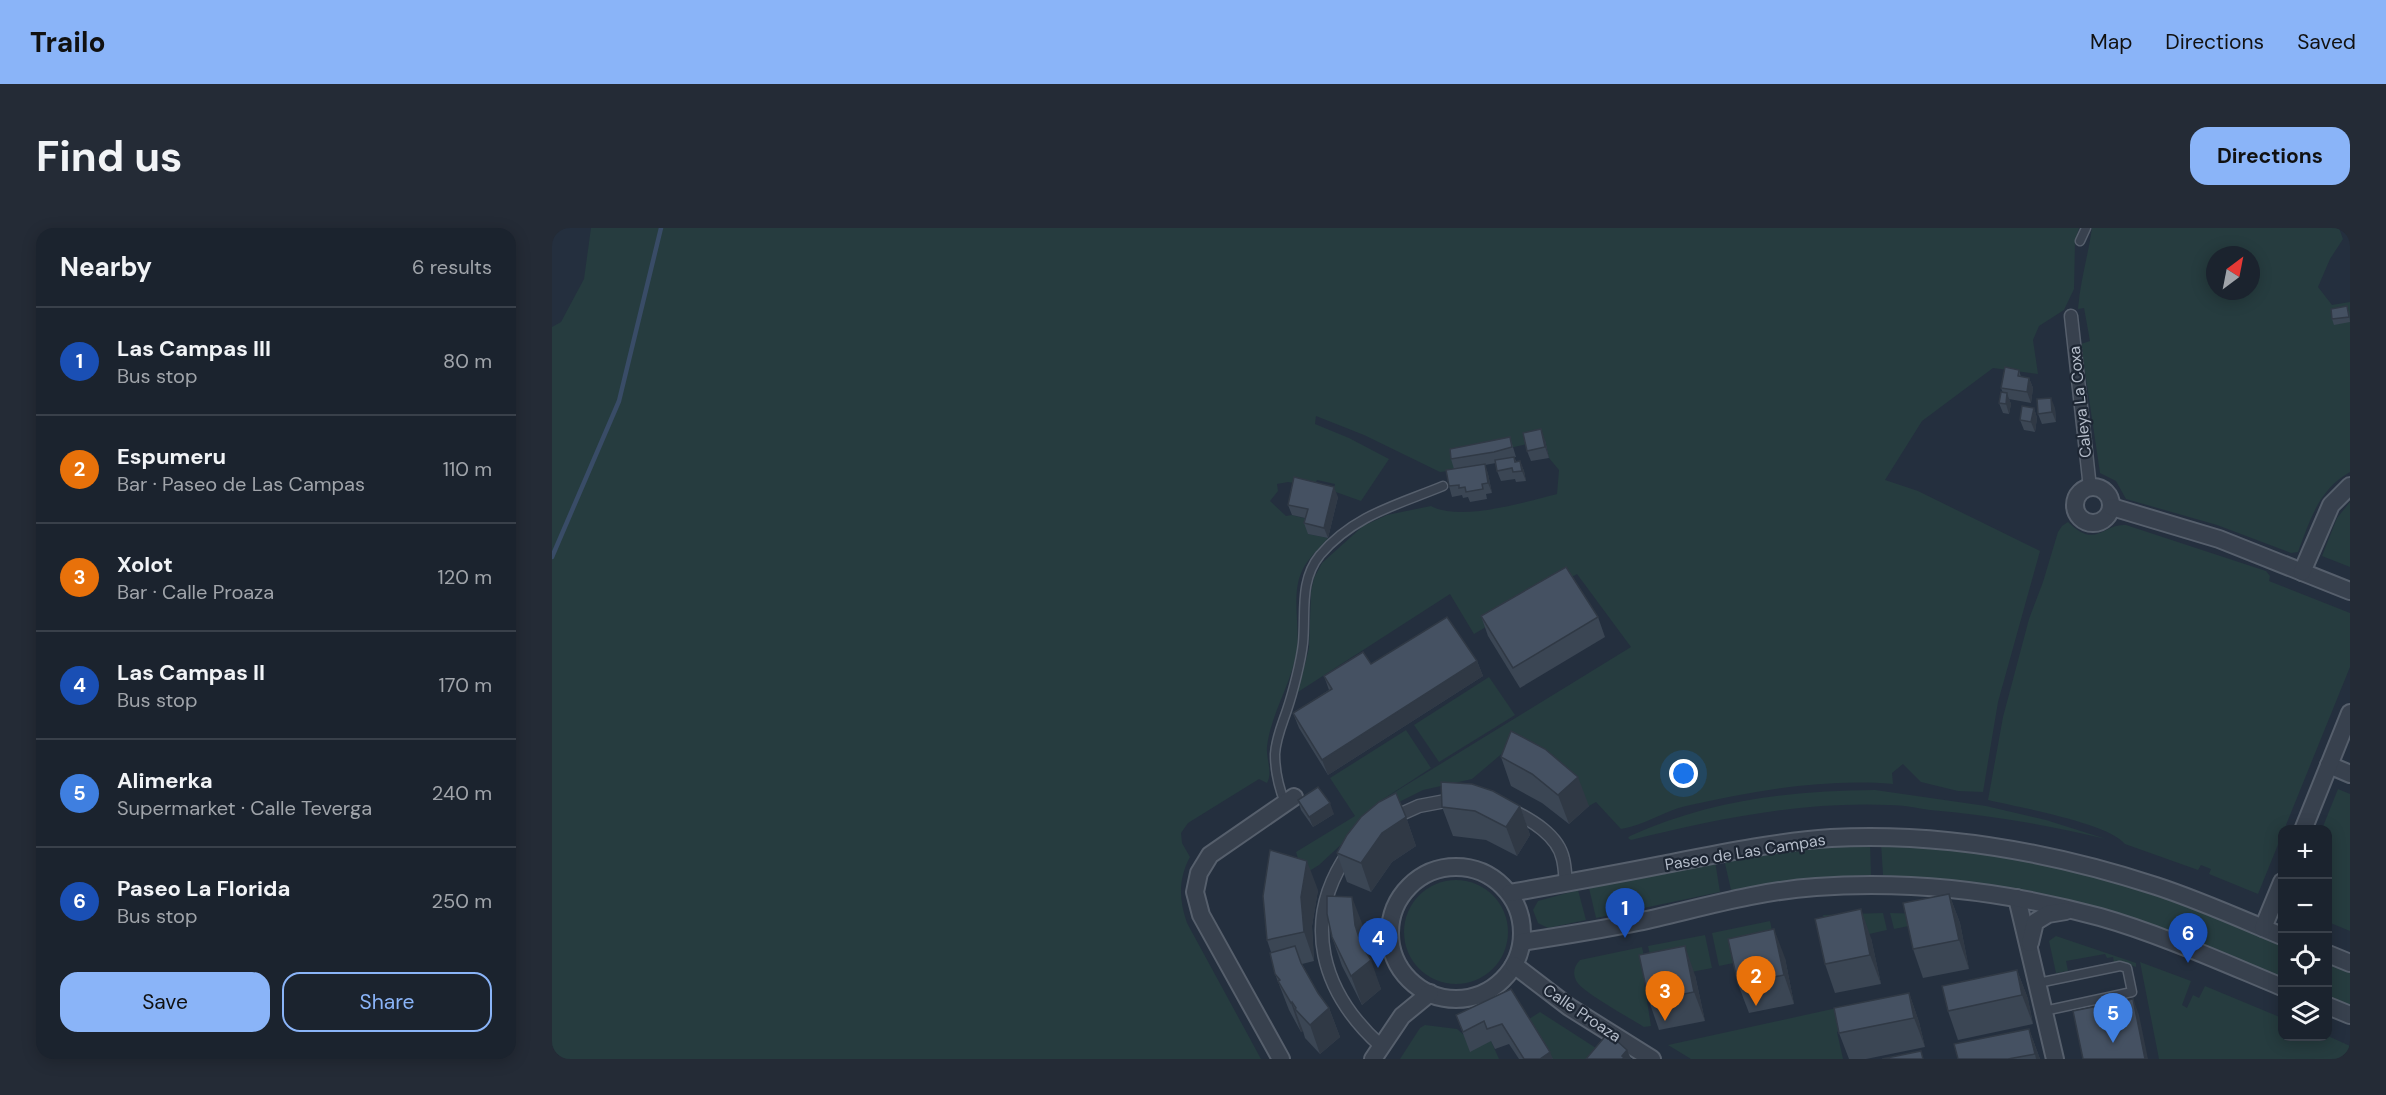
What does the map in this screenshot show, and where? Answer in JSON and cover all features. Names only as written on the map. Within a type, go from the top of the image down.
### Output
[{"type":"street","name":"Caleya La Coxa","points":[[2071,316],[2090,488]]},
{"type":"street","points":[[2302,572],[2331,505],[2350,486]]},
{"type":"street","points":[[2090,488],[2103,490],[2108,495],[2112,507],[2110,514],[2101,522],[2089,523],[2079,517],[2075,505],[2081,492],[2090,488]]},
{"type":"street","points":[[2112,507],[2219,540],[2350,591]]},
{"type":"street","points":[[2305,825],[2350,713]]},
{"type":"street","points":[[2329,765],[2350,774]]},
{"type":"street","points":[[1378,825],[1400,813],[1431,803],[1454,799],[1471,800]]},
{"type":"street","points":[[1281,1059],[1201,915],[1194,892],[1199,873],[1210,855],[1289,800]]},
{"type":"street","points":[[1498,806],[1531,820],[1551,838],[1563,857],[1566,884]]},
{"type":"street","name":"Paseo de Las Campas","points":[[1510,893],[1719,853],[1831,838],[1904,838],[1955,841],[2018,849],[2084,864],[2156,886],[2278,934]]},
{"type":"street","points":[[1356,844],[1337,871],[1328,894],[1323,919],[1323,947],[1333,984],[1342,1002],[1377,1052],[1402,1016],[1430,993]]},
{"type":"street","points":[[1467,867],[1493,878],[1510,893],[1521,918],[1522,942],[1514,965],[1492,988],[1472,998],[1447,998],[1430,993],[1413,983],[1400,966],[1394,953],[1391,930],[1401,895],[1411,885],[1422,876],[1437,870],[1467,867]]},
{"type":"street","points":[[1522,942],[1593,931],[1767,894],[1816,887],[1944,888],[2017,898],[2103,918],[2278,985]]},
{"type":"street","points":[[2263,928],[2278,894]]},
{"type":"street","points":[[2017,898],[2030,944],[2055,1059]]},
{"type":"street","points":[[2030,944],[2034,922],[2048,914],[2070,910]]},
{"type":"street","points":[[2332,956],[2350,963]]},
{"type":"street","name":"Calle Proaza","points":[[1514,965],[1569,1007],[1652,1059]]},
{"type":"street","points":[[1402,1016],[1413,983]]},
{"type":"street","points":[[2332,1007],[2350,1015]]},
{"type":"lane","points":[[2080,241],[2086,228]]},
{"type":"lane","points":[[1289,800],[1278,784],[1275,755],[1279,728],[1287,710],[1303,644],[1304,591],[1309,574],[1327,547],[1359,521],[1382,509],[1443,486]]},
{"type":"lane","points":[[2038,983],[2120,966],[2127,968],[2132,992],[2044,1011]]},
{"type":"green space","points":[[591,228],[2079,228],[2075,241],[2074,289],[2064,310],[2039,326],[2033,340],[2038,374],[1993,368],[1922,421],[1885,480],[1918,491],[2040,551],[1998,702],[1983,792],[1958,791],[1921,782],[1903,764],[1892,773],[1893,784],[1815,784],[1737,795],[1686,806],[1621,829],[1596,802],[1589,806],[1581,798],[1505,751],[1472,779],[1423,790],[1393,805],[1359,828],[1319,865],[1303,875],[1296,852],[1355,816],[1330,778],[1406,730],[1431,768],[1377,803],[1631,647],[1577,574],[1474,634],[1450,594],[1298,692],[1309,648],[1311,592],[1314,578],[1322,563],[1363,526],[1387,515],[1431,506],[1458,512],[1475,511],[1511,506],[1557,494],[1559,470],[1549,458],[1545,440],[1497,451],[1455,470],[1440,472],[1364,435],[1316,416],[1315,424],[1349,438],[1389,459],[1361,501],[1333,491],[1335,484],[1317,480],[1314,486],[1288,482],[1277,484],[1278,491],[1270,501],[1286,516],[1292,515],[1311,520],[1308,534],[1328,538],[1307,562],[1299,580],[1296,599],[1297,649],[1291,674],[1269,734],[1267,756],[1269,779],[1267,783],[1259,779],[1188,823],[1181,833],[1182,843],[1190,857],[1183,873],[1181,890],[1182,906],[1187,923],[1261,1059],[552,1059],[552,327],[561,322],[584,279]]},
{"type":"green space","points":[[2092,228],[2339,228],[2343,239],[2330,259],[2318,287],[2332,305],[2350,302],[2350,472],[2330,487],[2323,496],[2298,552],[2291,553],[2217,525],[2126,499],[2116,481],[2100,473],[2081,344],[2090,341],[2084,308],[2078,309]]},
{"type":"green space","points":[[2350,502],[2350,567],[2322,556],[2337,518]]},
{"type":"green space","points":[[2068,522],[2078,530],[2093,535],[2118,525],[2126,525],[2266,571],[2270,576],[2269,581],[2350,613],[2350,667],[2286,825],[2278,825],[2278,845],[2258,894],[2209,874],[2211,869],[2201,865],[2198,870],[2125,844],[2116,836],[2101,829],[2040,811],[1988,800],[2003,717],[2029,619],[2062,526]]},
{"type":"green space","points":[[1489,677],[1515,715],[1439,762],[1414,725]]},
{"type":"green space","points":[[2338,789],[2350,794],[2350,931],[2332,924],[2332,825],[2324,825]]},
{"type":"green space","points":[[1875,790],[1986,806],[2046,820],[2106,839],[1997,818],[1899,806],[1857,804],[1759,813],[1631,840],[1628,838],[1690,814],[1750,800],[1811,793]]},
{"type":"green space","points":[[1870,843],[1871,875],[1795,880],[1731,890],[1724,859],[1771,850]]},
{"type":"green space","points":[[1881,843],[2012,858],[2089,873],[2139,887],[2278,942],[2278,978],[1963,882],[1883,875]]},
{"type":"green space","points":[[1715,861],[1720,892],[1596,918],[1589,888]]},
{"type":"green space","points":[[1456,880],[1476,884],[1493,895],[1504,912],[1508,932],[1504,952],[1493,969],[1476,980],[1456,984],[1436,980],[1419,969],[1408,952],[1404,932],[1408,912],[1419,895],[1436,884]]},
{"type":"green space","points":[[1578,890],[1586,920],[1548,928],[1538,923],[1533,910],[1538,901]]},
{"type":"green space","points":[[1883,913],[1887,930],[1829,943],[1823,915]]},
{"type":"green space","points":[[1890,913],[1926,914],[1928,922],[1894,929]]},
{"type":"green space","points":[[1770,921],[1777,954],[1719,966],[1712,933]]},
{"type":"green space","points":[[1705,935],[1712,968],[1655,979],[1648,946]]},
{"type":"green space","points":[[2056,936],[2136,963],[2136,967],[2118,961],[2114,962],[2113,957],[2107,958],[2105,954],[2066,961],[2068,971],[2056,973],[2049,941]]},
{"type":"green space","points":[[1642,947],[1649,981],[1644,982],[1651,1026],[1644,1027],[1581,987],[1574,973],[1580,960]]},
{"type":"green space","points":[[2140,962],[2191,981],[2182,1005],[2187,1008],[2193,995],[2199,998],[2205,986],[2278,1016],[2278,1041],[2332,1041],[2332,1038],[2350,1046],[2350,1059],[2159,1059]]},
{"type":"green space","points":[[2332,964],[2350,971],[2350,1006],[2332,999]]},
{"type":"green space","points":[[1837,1008],[1843,1030],[1837,1032],[1843,1059],[1691,1059],[1668,1045]]},
{"type":"green space","points":[[1540,1012],[1613,1059],[1549,1059],[1526,1021]]},
{"type":"green space","points":[[1425,1025],[1457,1029],[1464,1035],[1491,1041],[1499,1059],[1400,1059],[1420,1028]]},
{"type":"building","points":[[2347,306],[2349,317],[2332,319],[2331,309]]},
{"type":"building","points":[[2005,367],[2019,370],[2018,376],[2029,378],[2027,392],[2001,388]]},
{"type":"building","points":[[2001,392],[2007,393],[2006,404],[1999,403]]},
{"type":"building","points":[[2051,398],[2052,412],[2038,414],[2037,399]]},
{"type":"building","points":[[2022,406],[2034,408],[2031,422],[2020,420]]},
{"type":"building","points":[[1541,429],[1545,447],[1527,451],[1523,433]]},
{"type":"building","points":[[1510,437],[1512,447],[1451,459],[1450,449]]},
{"type":"building","points":[[1514,457],[1515,462],[1520,461],[1522,471],[1513,472],[1512,468],[1497,471],[1495,460]]},
{"type":"building","points":[[1485,464],[1488,483],[1482,484],[1483,489],[1466,492],[1465,487],[1449,486],[1446,470]]},
{"type":"building","points":[[1294,477],[1334,487],[1324,528],[1304,523],[1308,509],[1288,505]]},
{"type":"building","points":[[1566,567],[1598,617],[1513,668],[1481,616]]},
{"type":"building","points":[[1447,617],[1477,661],[1322,760],[1293,713],[1332,689],[1324,676],[1363,652],[1371,664]]},
{"type":"building","points":[[1511,731],[1545,749],[1578,777],[1558,795],[1532,774],[1501,757]]},
{"type":"building","points":[[1441,782],[1472,784],[1493,791],[1520,806],[1506,827],[1475,811],[1442,807]]},
{"type":"building","points":[[1318,787],[1330,803],[1309,817],[1298,800]]},
{"type":"building","points":[[1396,793],[1406,817],[1382,833],[1361,863],[1337,853],[1361,817],[1379,802]]},
{"type":"building","points":[[1270,850],[1307,861],[1301,897],[1304,932],[1267,940],[1263,896]]},
{"type":"building","points":[[1949,894],[1959,940],[1913,949],[1903,903]]},
{"type":"building","points":[[1327,896],[1352,897],[1355,925],[1361,944],[1371,960],[1351,976],[1332,937],[1327,914]]},
{"type":"building","points":[[1861,909],[1870,955],[1825,964],[1815,919]]},
{"type":"building","points":[[1774,929],[1784,975],[1738,984],[1728,939]]},
{"type":"building","points":[[1295,946],[1301,963],[1329,1008],[1310,1025],[1295,1009],[1278,981],[1280,980],[1275,974],[1270,953]]},
{"type":"building","points":[[1685,946],[1694,992],[1649,1001],[1639,955]]},
{"type":"building","points":[[2017,970],[2022,995],[1948,1011],[1942,986]]},
{"type":"building","points":[[1511,989],[1550,1052],[1540,1059],[1524,1059],[1502,1024],[1487,1029],[1484,1021],[1463,1032],[1456,1015]]},
{"type":"building","points":[[1909,993],[1914,1018],[1839,1033],[1834,1008]]},
{"type":"building","points":[[2133,999],[2145,1059],[2083,1059],[2073,1011]]},
{"type":"building","points":[[2029,1029],[2035,1054],[2008,1059],[1958,1059],[1954,1044]]},
{"type":"building","points":[[1608,1033],[1627,1050],[1622,1056],[1624,1057],[1622,1059],[1586,1059]]},
{"type":"building","points":[[1921,1051],[1923,1059],[1882,1059]]},
{"type":"waterway","points":[[552,557],[619,401],[661,228]]},
{"type":"place","name":"Las Campas III","points":[[1625,938]]},
{"type":"place","name":"Paseo La Florida","points":[[2188,963]]},
{"type":"place","name":"Las Campas II","points":[[1378,968]]},
{"type":"place","name":"Espumeru","points":[[1756,1006]]},
{"type":"place","name":"Xolot","points":[[1665,1021]]},
{"type":"place","name":"Alimerka","points":[[2113,1043]]}]
